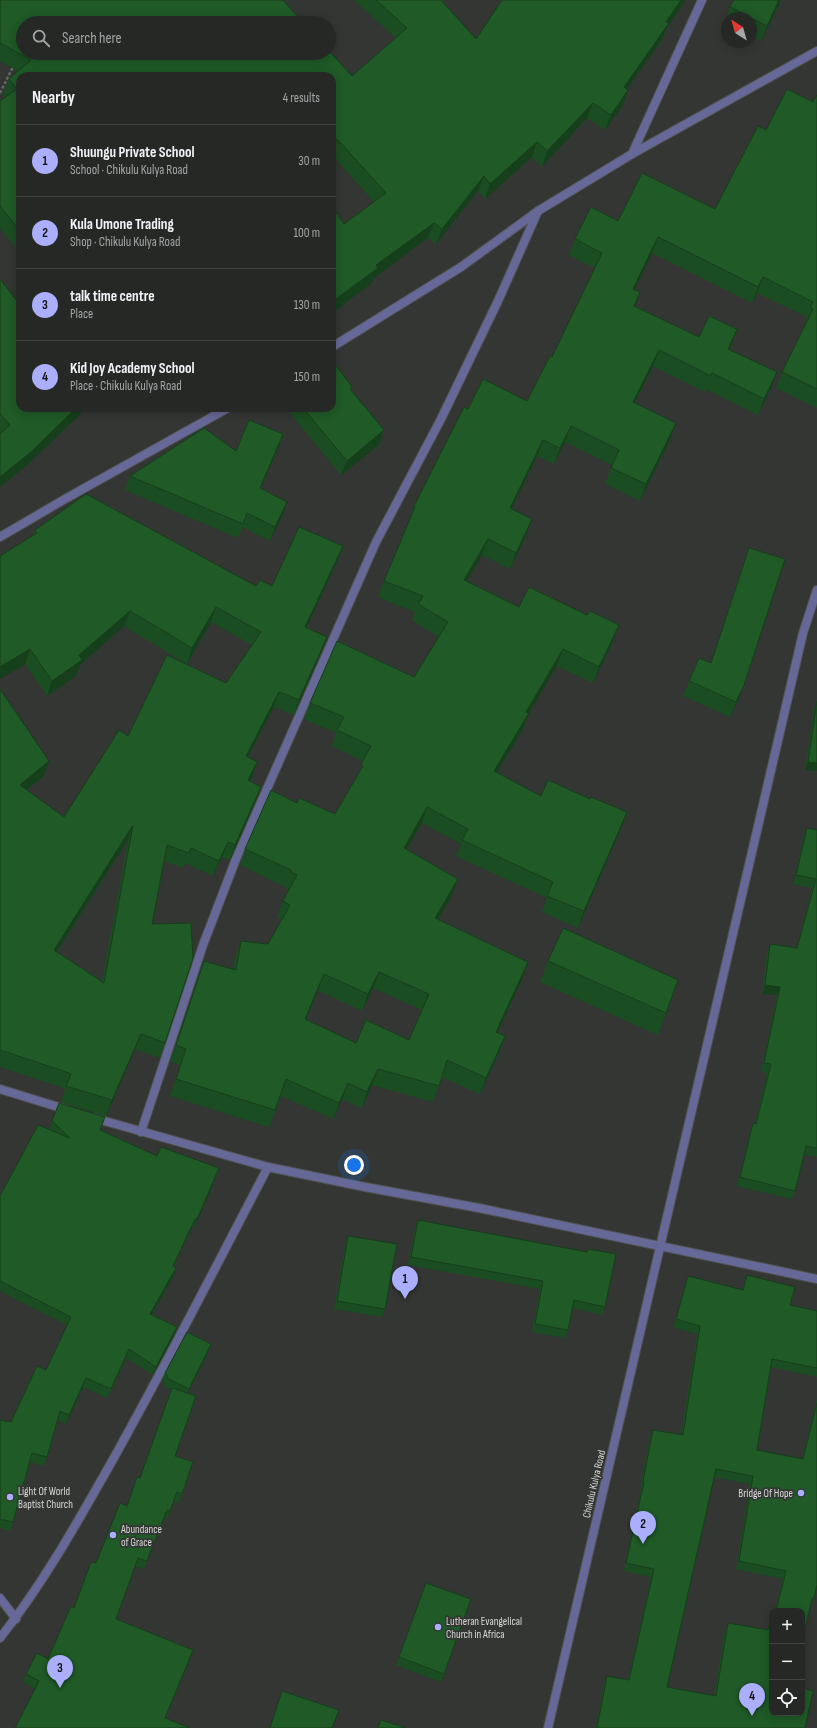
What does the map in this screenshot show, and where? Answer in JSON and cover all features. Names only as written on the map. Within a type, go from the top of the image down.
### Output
[{"type":"street","points":[[632,154],[702,0]]},
{"type":"street","points":[[336,345],[461,267],[538,211],[632,154],[789,65],[817,51]]},
{"type":"street","points":[[142,1132],[203,945],[236,859],[376,542],[444,412],[498,302],[538,211]]},
{"type":"street","points":[[0,538],[65,499],[221,412]]},
{"type":"street","name":"Chikulu Kulya Road","points":[[548,1728],[803,633],[817,590]]},
{"type":"street","points":[[0,1089],[74,1112]]},
{"type":"street","points":[[89,1116],[268,1167],[817,1279]]},
{"type":"street","points":[[0,1638],[16,1619],[43,1580],[78,1521],[148,1397],[268,1167]]},
{"type":"street","points":[[0,1598],[16,1619]]},
{"type":"path","points":[[0,93],[16,60]]},
{"type":"building","points":[[0,0],[283,0],[297,16],[16,16],[16,52],[0,43]]},
{"type":"building","points":[[376,0],[441,0],[476,39],[502,0],[681,0],[666,22],[669,23],[624,87],[628,90],[611,115],[593,103],[547,151],[537,142],[490,184],[484,176],[442,229],[434,223],[376,265],[378,268],[336,299],[336,213],[344,224],[386,193],[337,139],[336,140],[336,72],[17,72],[31,60],[336,60],[336,59],[352,76],[407,28]]},
{"type":"building","points":[[734,0],[779,0],[767,26],[757,21],[757,12],[740,12],[730,7]]},
{"type":"building","points":[[16,73],[16,88],[9,79]]},
{"type":"building","points":[[787,89],[813,102],[817,95],[817,389],[782,372],[813,309],[810,307],[813,302],[763,277],[758,287],[658,237],[633,289],[640,292],[634,306],[699,337],[709,316],[737,329],[728,349],[777,372],[764,399],[712,373],[711,376],[659,350],[633,402],[676,423],[646,484],[611,468],[619,450],[571,426],[560,448],[543,440],[510,508],[532,519],[516,553],[488,539],[464,580],[519,607],[529,587],[587,615],[590,611],[619,625],[599,667],[563,649],[526,712],[529,713],[494,771],[541,796],[548,780],[590,799],[591,797],[627,812],[584,911],[547,896],[553,882],[462,840],[468,829],[427,807],[404,848],[458,879],[435,918],[528,962],[496,1032],[505,1036],[486,1078],[447,1060],[439,1086],[378,1069],[367,1092],[348,1083],[339,1103],[286,1079],[275,1110],[176,1079],[186,1049],[176,1045],[204,961],[236,970],[241,941],[268,944],[290,905],[283,901],[297,875],[291,872],[291,870],[245,849],[271,790],[297,803],[299,798],[335,814],[363,766],[361,764],[371,746],[337,730],[344,717],[310,703],[337,641],[414,677],[448,622],[418,604],[423,596],[384,581],[415,507],[414,506],[464,407],[468,409],[483,379],[527,401],[550,356],[552,357],[602,253],[575,239],[591,207],[618,221],[642,173],[715,209],[758,126],[766,130]],"holes":[[[379,972],[429,994],[409,1040],[366,1020],[356,1043],[305,1019],[324,974],[368,994]]]},
{"type":"building","points":[[16,90],[16,226],[0,206],[0,101]]},
{"type":"building","points":[[0,279],[16,300],[16,412],[72,412],[31,452],[0,477],[0,434],[10,425],[0,414]]},
{"type":"building","points":[[336,365],[352,387],[350,389],[384,430],[347,461],[306,412],[336,412]]},
{"type":"building","points":[[249,420],[283,434],[260,488],[287,502],[275,527],[247,513],[243,524],[130,476],[204,428],[236,451]]},
{"type":"building","points":[[86,494],[256,586],[260,580],[272,586],[299,527],[343,546],[305,627],[327,637],[299,700],[279,692],[246,756],[257,762],[248,780],[261,787],[235,845],[228,842],[219,861],[191,848],[189,853],[167,845],[152,924],[191,923],[193,958],[165,1043],[141,1034],[112,1100],[66,1086],[71,1074],[0,1050],[0,689],[49,761],[20,785],[64,817],[119,730],[128,736],[167,655],[226,683],[261,632],[216,607],[192,648],[130,611],[79,655],[82,660],[52,681],[30,649],[0,667],[0,556],[37,533],[35,530]],"holes":[[[133,825],[104,983],[54,950]]]},
{"type":"building","points":[[749,548],[785,559],[744,685],[736,702],[689,681],[699,658],[711,663]]},
{"type":"building","points":[[817,701],[817,763],[808,762]]},
{"type":"building","points":[[807,828],[817,830],[817,1148],[806,1146],[795,1191],[740,1177],[753,1123],[756,1124],[771,1064],[764,1063],[780,987],[765,985],[770,944],[797,948],[816,879],[796,875]]},
{"type":"building","points":[[563,928],[678,980],[666,1013],[548,961]]},
{"type":"building","points":[[59,1103],[105,1117],[100,1130],[157,1156],[161,1147],[219,1168],[197,1219],[195,1219],[173,1266],[176,1268],[150,1314],[177,1327],[156,1367],[129,1349],[111,1389],[86,1378],[69,1415],[60,1411],[47,1457],[32,1453],[13,1522],[0,1519],[0,1420],[11,1422],[37,1366],[46,1370],[71,1317],[0,1281],[0,1196],[38,1125],[70,1138],[52,1121]]},
{"type":"building","points":[[418,1220],[587,1252],[588,1249],[616,1254],[605,1307],[574,1300],[568,1330],[535,1324],[543,1281],[411,1257]]},
{"type":"building","points":[[348,1236],[397,1244],[385,1309],[337,1301]]},
{"type":"building","points":[[747,1275],[795,1287],[790,1305],[817,1311],[817,1368],[772,1359],[757,1450],[803,1459],[817,1403],[817,1585],[814,1598],[812,1598],[805,1630],[805,1608],[777,1608],[786,1571],[739,1561],[753,1476],[716,1469],[667,1687],[716,1696],[728,1623],[768,1630],[769,1626],[769,1716],[805,1716],[805,1689],[813,1691],[805,1728],[597,1728],[607,1676],[629,1680],[654,1569],[626,1563],[644,1482],[653,1430],[683,1435],[700,1326],[676,1319],[688,1276],[743,1290]]},
{"type":"building","points":[[187,1332],[211,1344],[189,1389],[167,1378],[168,1376],[165,1373]]},
{"type":"building","points":[[172,1388],[196,1396],[175,1456],[193,1462],[182,1494],[177,1492],[170,1511],[167,1510],[147,1561],[138,1558],[116,1619],[193,1650],[165,1718],[190,1728],[15,1728],[39,1681],[26,1674],[37,1653],[48,1659],[71,1606],[74,1608],[91,1562],[96,1563],[120,1503],[127,1506],[137,1477],[140,1478]]},
{"type":"building","points":[[426,1583],[471,1599],[444,1674],[399,1657]]},
{"type":"building","points":[[282,1691],[339,1710],[332,1728],[270,1728]]},
{"type":"building","points":[[381,1720],[406,1728],[378,1728]]},
{"type":"place","name":"Shuungu Private School","points":[[405,1299]]},
{"type":"place","name":"Bridge Of Hope","points":[[801,1493]]},
{"type":"place","name":"Light Of World Baptist Church","points":[[10,1497]]},
{"type":"place","name":"Abundance of Grace","points":[[113,1535]]},
{"type":"place","name":"Kula Umone Trading","points":[[643,1544]]},
{"type":"place","name":"Lutheran Evangelical Church in Africa","points":[[438,1627]]},
{"type":"place","name":"talk time centre","points":[[60,1688]]},
{"type":"place","name":"Kid Joy Academy School","points":[[752,1716]]}]
